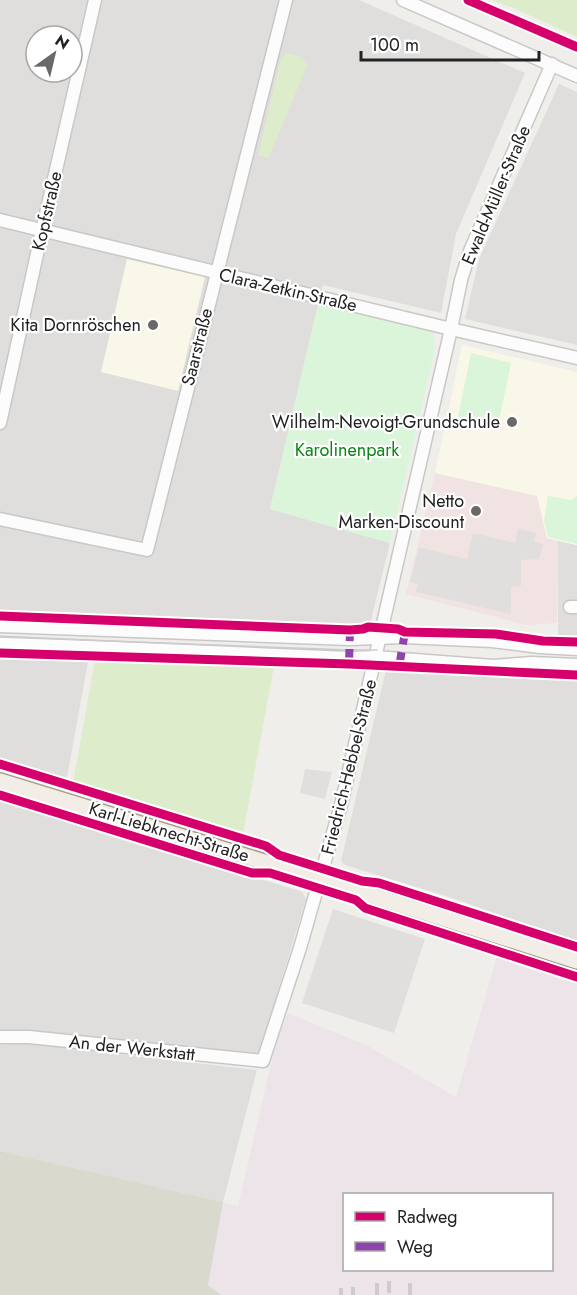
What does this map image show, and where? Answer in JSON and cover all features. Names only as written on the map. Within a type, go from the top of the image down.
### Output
[{"type":"main road","name":"Karl-Liebknecht-Straße","points":[[0,781],[577,961]]},
{"type":"street","name":"Kopfstraße","points":[[0,423],[95,0]]},
{"type":"street","name":"Saarstraße","points":[[0,519],[147,550],[286,0]]},
{"type":"street","points":[[403,0],[577,76]]},
{"type":"street","name":"Ewald-Müller-Straße","points":[[378,646],[461,280],[470,251],[552,64]]},
{"type":"street","name":"Clara-Zetkin-Straße","points":[[0,220],[577,358]]},
{"type":"street","points":[[0,626],[350,639],[493,666],[531,663],[577,665]]},
{"type":"street","points":[[0,644],[349,658],[378,646],[492,641],[577,649]]},
{"type":"street","name":"Friedrich-Hebbel-Straße","points":[[263,1061],[300,948],[341,805],[378,646]]},
{"type":"street","name":"An der Werkstatt","points":[[0,1037],[30,1037],[263,1061]]},
{"type":"shaded area","points":[[0,0],[359,0],[525,73],[456,234],[441,313],[323,285],[270,509],[390,543],[370,624],[312,627],[0,614]]},
{"type":"shaded area","points":[[559,84],[577,92],[577,345],[465,319],[479,259]]},
{"type":"shaded area","name":"Kita Dornröschen","points":[[127,259],[205,277],[178,391],[101,372]]},
{"type":"shaded area","name":"Wilhelm-Nevoigt-Grundschule","points":[[462,345],[577,372],[577,545],[547,538],[537,496],[435,473]]},
{"type":"shaded area","points":[[435,473],[537,496],[547,538],[558,541],[557,623],[527,625],[406,594]]},
{"type":"shaded area","points":[[518,529],[536,533],[534,541],[543,544],[539,559],[521,560],[521,586],[511,587],[511,614],[416,592],[418,584],[410,582],[419,547],[467,559],[473,533],[515,543]]},
{"type":"shaded area","points":[[558,541],[577,545],[577,639],[558,639]]},
{"type":"shaded area","points":[[193,565],[273,568],[272,578],[193,575]]},
{"type":"shaded area","points":[[0,659],[88,662],[66,783],[0,763]]},
{"type":"shaded area","points":[[386,670],[577,679],[577,942],[452,898],[345,865],[341,861]]},
{"type":"shaded area","points":[[305,769],[332,772],[325,799],[300,793]]},
{"type":"shaded area","points":[[0,798],[302,892],[306,899],[259,1053],[254,1056],[0,1030]]},
{"type":"shaded area","points":[[333,909],[425,939],[394,1033],[302,1003]]},
{"type":"shaded area","points":[[497,956],[577,983],[577,1295],[0,1295],[0,1151],[238,1206],[275,1047],[288,1013],[368,1046],[456,1097]]},
{"type":"shaded area","points":[[24,1043],[257,1070],[223,1202],[0,1151],[0,1045]]},
{"type":"shaded area","points":[[0,1151],[223,1202],[208,1285],[221,1295],[0,1295]]},
{"type":"green space","points":[[492,0],[577,0],[577,37],[516,9]]},
{"type":"green space","points":[[287,53],[302,57],[307,65],[269,158],[258,155],[281,58]]},
{"type":"green space","name":"Karolinenpark","points":[[318,304],[433,330],[435,349],[390,543],[270,509]]},
{"type":"green space","points":[[471,353],[511,363],[498,426],[458,417]]},
{"type":"green space","points":[[548,496],[572,500],[577,496],[577,544],[548,537],[544,520]]},
{"type":"green space","points":[[95,660],[274,666],[243,834],[73,783]]},
{"type":"tram line","points":[[0,637],[377,650]]},
{"type":"railway","points":[[389,1281],[389,1295]]},
{"type":"railway","points":[[377,1282],[377,1295]]},
{"type":"railway","points":[[410,1282],[410,1295]]},
{"type":"railway","points":[[353,1287],[353,1295]]},
{"type":"railway","points":[[341,1288],[341,1295]]},
{"type":"marked path","points":[[349,664],[350,630]]},
{"type":"marked path","points":[[399,667],[405,632]]},
{"type":"cycle path","points":[[468,0],[577,47]]},
{"type":"cycle path","points":[[0,616],[350,630],[368,627],[398,629],[405,632],[496,634],[543,641],[577,642]]},
{"type":"cycle path","points":[[0,653],[349,664],[577,675]]},
{"type":"cycle path","points":[[0,764],[266,846],[279,855],[362,881],[379,883],[577,947]]},
{"type":"cycle path","points":[[0,795],[252,873],[270,873],[356,900],[365,908],[577,977]]},
{"type":"place","name":"Kita Dornröschen","points":[[153,325]]},
{"type":"place","name":"Wilhelm-Nevoigt-Grundschule","points":[[512,422]]},
{"type":"place","name":"Netto Marken-Discount","points":[[476,511]]}]
